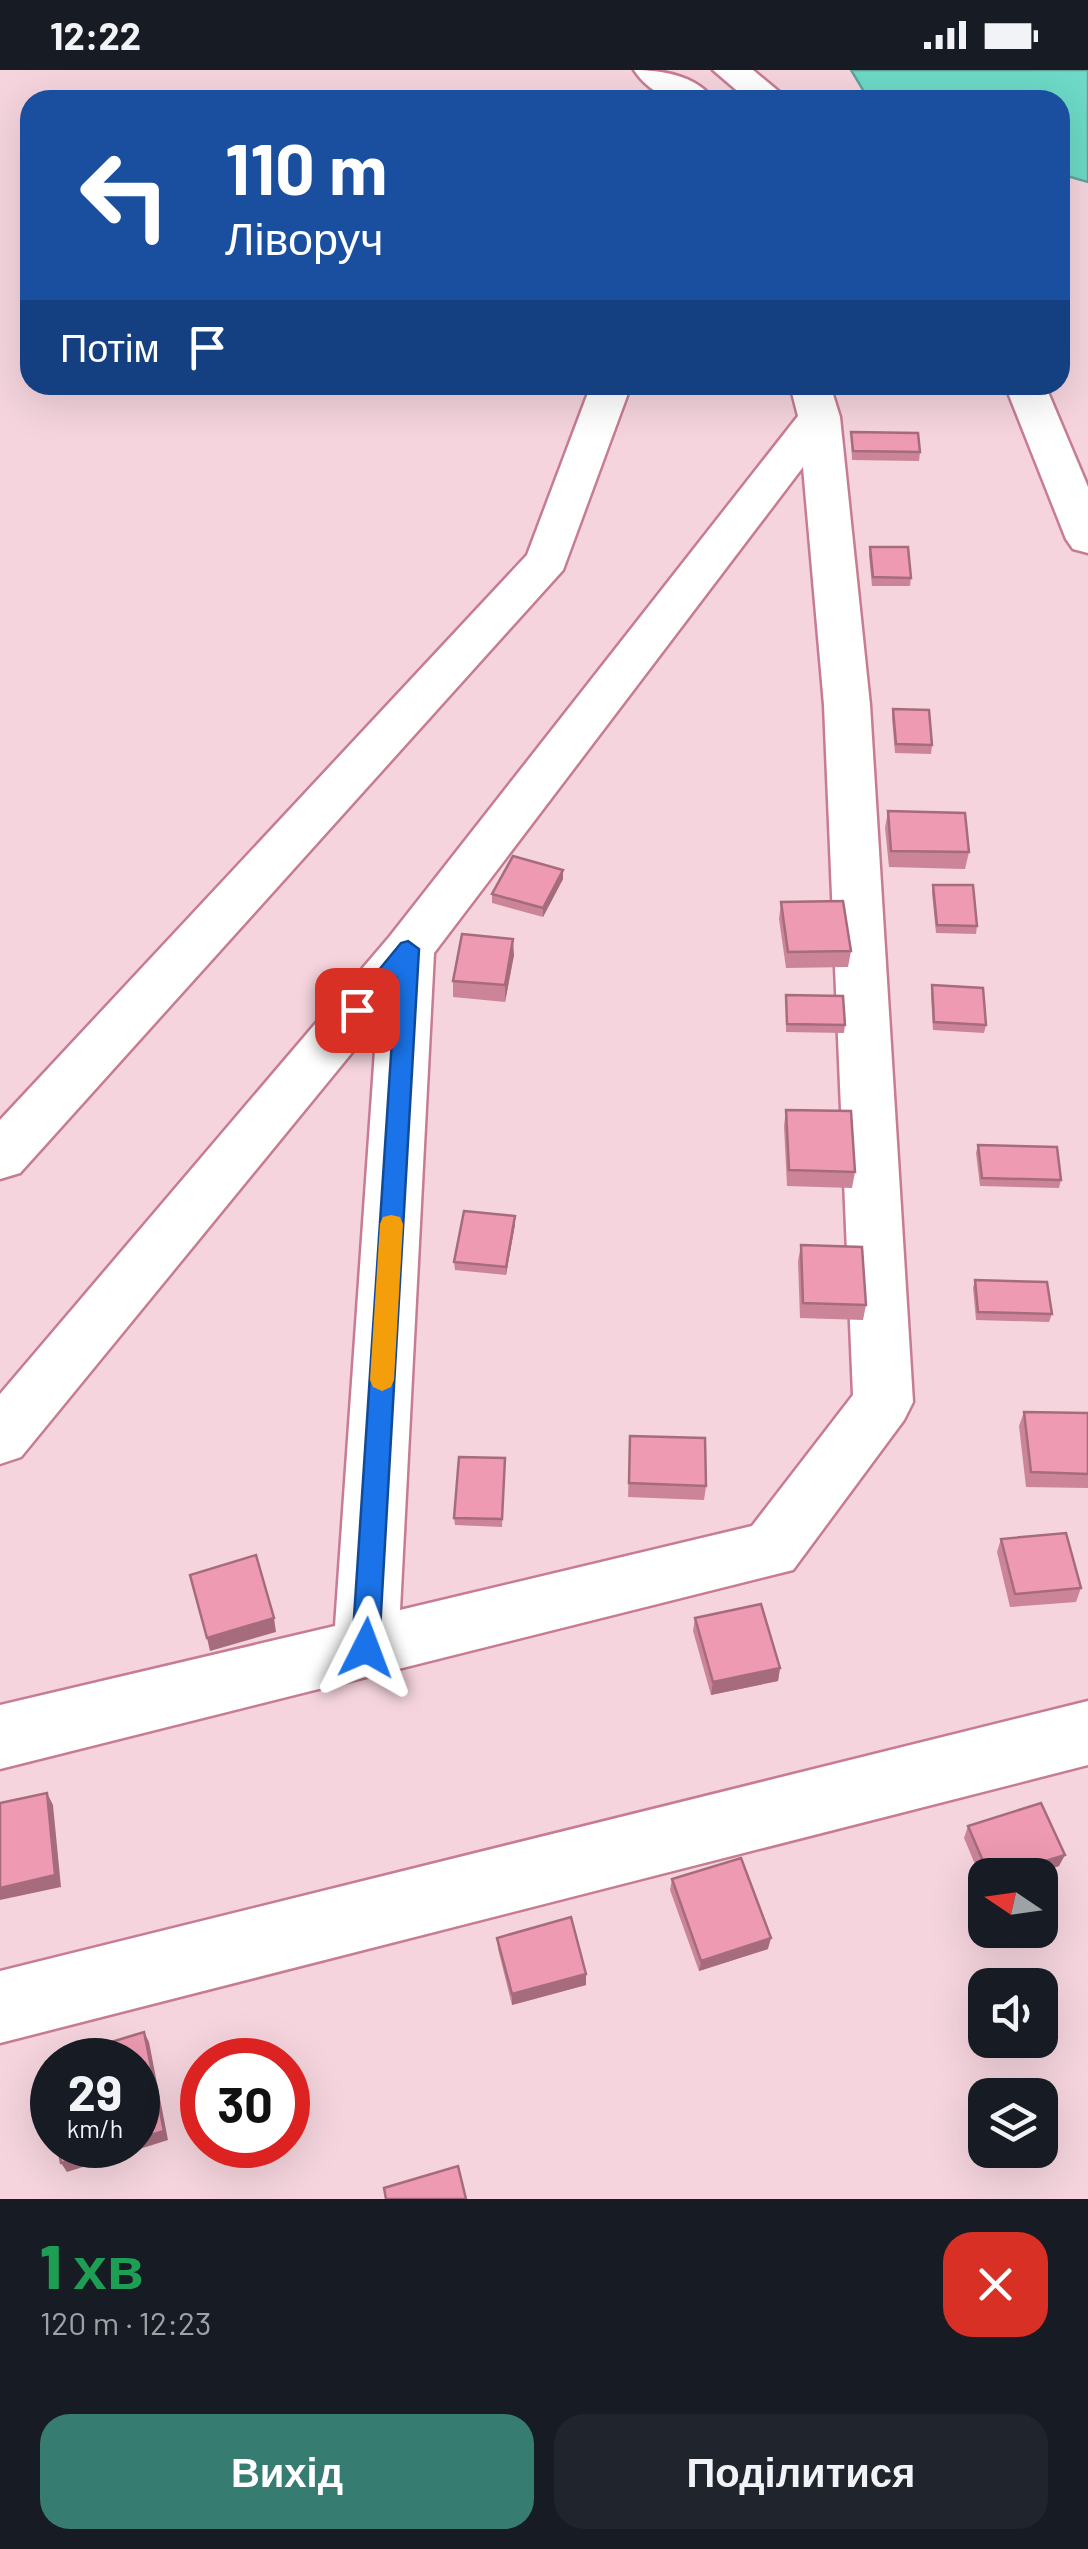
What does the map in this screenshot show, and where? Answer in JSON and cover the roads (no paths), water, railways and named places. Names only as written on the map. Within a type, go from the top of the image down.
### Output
[{"type":"street","points":[[730,70],[757,90]]},
{"type":"street","points":[[0,1157],[548,560],[607,395]]},
{"type":"street","points":[[1029,395],[1088,539]]},
{"type":"street","points":[[0,1438],[408,949],[814,401]]},
{"type":"street","points":[[0,1737],[771,1550],[883,1402],[847,704],[814,401]]},
{"type":"street","points":[[366,1648],[408,949]]},
{"type":"street","points":[[0,2008],[1088,1733]]}]
